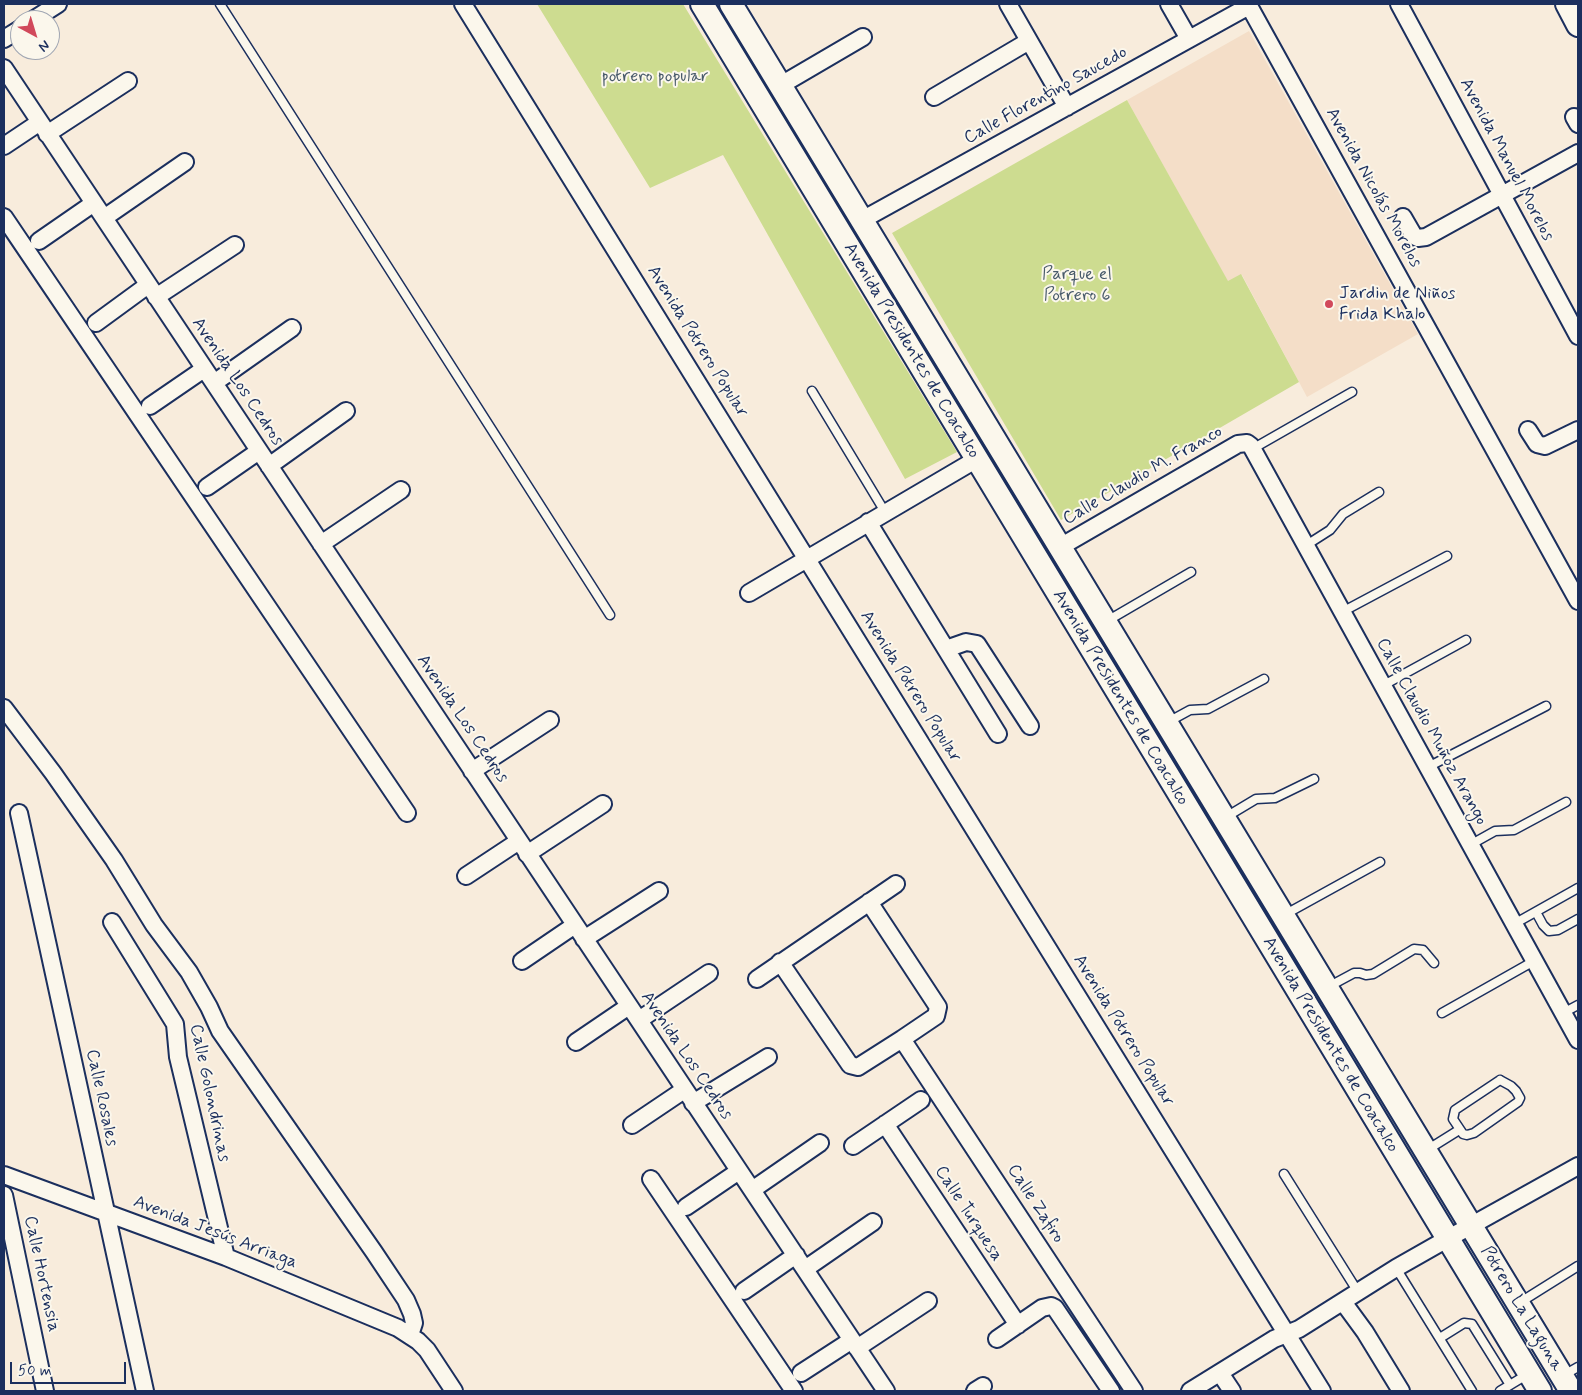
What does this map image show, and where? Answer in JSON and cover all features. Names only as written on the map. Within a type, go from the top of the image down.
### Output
[{"type":"street","name":"Avenida Potrero Popular","points":[[463,4],[808,558],[1322,1391]]},
{"type":"street","name":"Avenida Presidentes de Coacalco","points":[[702,4],[1447,1239],[1526,1383]]},
{"type":"street","name":"Avenida Presidentes de Coacalco","points":[[732,4],[1470,1226]]},
{"type":"street","points":[[1008,4],[1067,107]]},
{"type":"street","points":[[1169,4],[1189,39]]},
{"type":"street","name":"Avenida Manuel Morelos","points":[[1399,4],[1578,336]]},
{"type":"street","points":[[1567,4],[1578,25]]},
{"type":"street","name":"Calle Florentino Saucedo","points":[[862,220],[1248,5]]},
{"type":"street","name":"Avenida Nicolás Morelos","points":[[1248,5],[1573,582],[1578,601]]},
{"type":"street","points":[[781,85],[863,37]]},
{"type":"street","points":[[733,55],[754,41]]},
{"type":"street","points":[[934,97],[1029,41]]},
{"type":"street","name":"Avenida Los Cedros","points":[[4,68],[886,1391]]},
{"type":"street","points":[[4,146],[43,128],[128,81]]},
{"type":"street","points":[[1402,217],[1414,236],[1422,238],[1578,153]]},
{"type":"street","points":[[104,218],[185,162]]},
{"type":"street","points":[[39,241],[94,203]]},
{"type":"street","points":[[4,217],[407,813]]},
{"type":"street","points":[[96,323],[235,245]]},
{"type":"street","points":[[214,383],[292,328]]},
{"type":"street","points":[[929,380],[951,367]]},
{"type":"street","points":[[150,406],[204,369]]},
{"type":"street","points":[[269,466],[346,412]]},
{"type":"street","points":[[1528,430],[1537,444],[1545,446],[1578,430]]},
{"type":"street","name":"Calle Claudio M. Franco","points":[[1060,547],[1238,444],[1250,446]]},
{"type":"street","name":"Calle Claudio Muñoz Arango","points":[[1250,446],[1578,1040]]},
{"type":"street","points":[[207,487],[259,451]]},
{"type":"street","points":[[749,593],[977,459]]},
{"type":"street","points":[[321,544],[401,490]]},
{"type":"street","points":[[868,522],[998,734]]},
{"type":"street","points":[[946,649],[966,642],[977,644],[1030,726]]},
{"type":"street","points":[[4,708],[114,860],[154,925],[189,972],[220,1031],[406,1300],[414,1323],[410,1335]]},
{"type":"street","points":[[472,771],[550,720]]},
{"type":"street","points":[[466,876],[603,804]]},
{"type":"street","name":"Calle Rosales","points":[[19,813],[145,1391]]},
{"type":"street","points":[[757,979],[896,884]]},
{"type":"street","points":[[584,940],[659,891]]},
{"type":"street","points":[[780,962],[850,1065],[858,1067],[902,1039],[936,1016],[938,1007],[869,902]]},
{"type":"street","name":"Calle Golondrinas","points":[[112,922],[175,1024],[178,1057],[226,1257]]},
{"type":"street","points":[[522,961],[575,925]]},
{"type":"street","points":[[639,1020],[709,972]]},
{"type":"street","points":[[576,1042],[629,1006]]},
{"type":"street","name":"Calle Zafiro","points":[[902,1039],[1134,1391]]},
{"type":"street","points":[[632,1126],[768,1057]]},
{"type":"street","points":[[853,1146],[922,1100]]},
{"type":"street","name":"Calle Turquesa","points":[[886,1124],[1018,1325]]},
{"type":"street","points":[[752,1190],[820,1143]]},
{"type":"street","points":[[1190,1391],[1274,1339],[1300,1330],[1396,1268],[1578,1166]]},
{"type":"street","points":[[686,1207],[739,1171]]},
{"type":"street","name":"Avenida Jesús Arriaga","points":[[4,1175],[226,1257],[398,1328],[410,1335],[427,1350],[454,1391]]},
{"type":"street","points":[[651,1179],[794,1391]]},
{"type":"street","name":"Calle Hortensia","points":[[4,1195],[45,1391]]},
{"type":"street","points":[[805,1269],[872,1222]]},
{"type":"street","name":"Potrero La Laguna","points":[[1470,1226],[1518,1304],[1570,1378]]},
{"type":"street","points":[[744,1291],[796,1255]]},
{"type":"street","points":[[801,1373],[928,1301]]},
{"type":"street","points":[[1343,1302],[1365,1332],[1401,1391]]},
{"type":"street","points":[[997,1339],[1042,1308],[1051,1306],[1055,1308],[1111,1391]]},
{"type":"street","points":[[1220,1373],[1232,1391]]},
{"type":"lane","points":[[220,4],[610,615]]},
{"type":"lane","points":[[812,391],[885,512]]},
{"type":"lane","points":[[1250,446],[1352,392]]},
{"type":"lane","points":[[1305,546],[1330,530],[1343,514],[1379,492]]},
{"type":"lane","points":[[1342,612],[1447,556]]},
{"type":"lane","points":[[1105,622],[1191,572]]},
{"type":"lane","points":[[1382,686],[1466,640]]},
{"type":"lane","points":[[1166,723],[1190,710],[1208,709],[1264,680]]},
{"type":"lane","points":[[1428,768],[1546,706]]},
{"type":"lane","points":[[1224,818],[1256,798],[1275,798],[1314,779]]},
{"type":"lane","points":[[1470,845],[1495,831],[1514,830],[1566,802]]},
{"type":"lane","points":[[1282,916],[1380,862]]},
{"type":"lane","points":[[1514,924],[1578,888]]},
{"type":"lane","points":[[1536,912],[1542,925],[1550,931],[1558,930],[1578,919]]},
{"type":"lane","points":[[1326,988],[1354,974],[1360,973],[1366,976],[1373,974],[1414,948],[1423,950],[1434,963]]},
{"type":"lane","points":[[1442,1013],[1534,961]]},
{"type":"lane","points":[[1563,1013],[1578,1005]]},
{"type":"lane","points":[[1500,1080],[1516,1091],[1520,1098],[1518,1102],[1474,1133],[1466,1135],[1459,1130],[1453,1119],[1453,1114],[1458,1107],[1500,1080]]},
{"type":"lane","points":[[1425,1151],[1459,1130]]},
{"type":"lane","points":[[1284,1174],[1358,1292]]},
{"type":"lane","points":[[1518,1304],[1578,1266]]},
{"type":"lane","points":[[1396,1268],[1472,1391]]},
{"type":"lane","points":[[1440,1338],[1464,1323],[1472,1324],[1526,1383],[1500,1391]]},
{"type":"shaded area","points":[[1249,31],[1418,334],[1307,397],[1242,275],[1228,282],[1127,100]]},
{"type":"green space","name":"potrero popular","points":[[537,4],[683,4],[957,452],[905,479],[723,155],[650,188]]},
{"type":"green space","name":"Parque el Potrero 6","points":[[1127,100],[1228,281],[1241,274],[1299,382],[1061,520],[892,233]]},
{"type":"place","name":"Jardin de Niños Frida Khalo","points":[[1329,304]]}]
